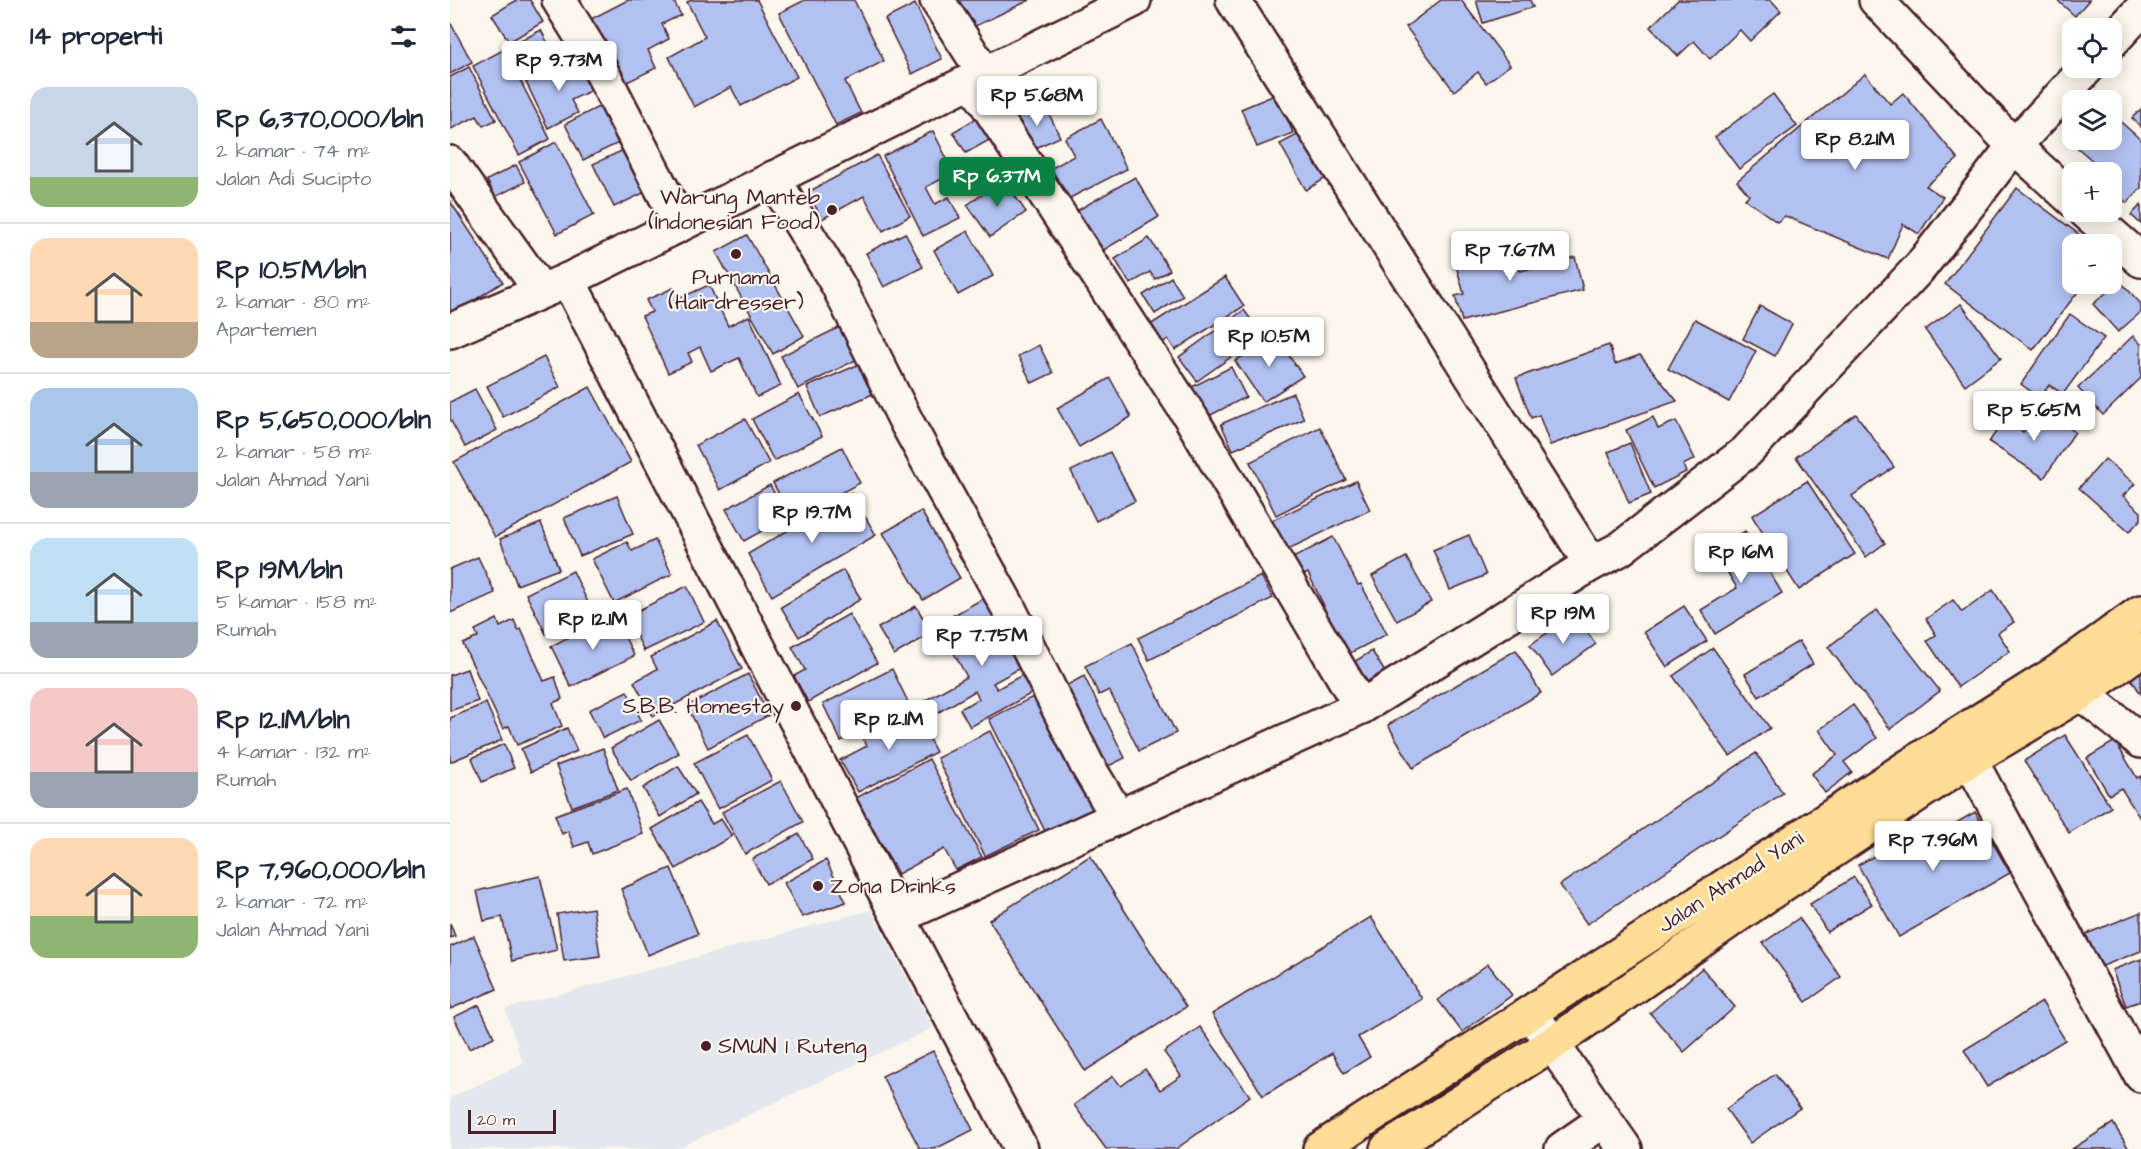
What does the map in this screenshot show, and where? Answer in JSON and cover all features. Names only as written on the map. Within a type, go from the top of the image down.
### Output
[{"type":"highway","name":"Jalan Ahmad Yani","points":[[1387,1149],[1552,1044],[1767,895],[2060,671],[2141,612]]},
{"type":"highway","name":"Jalan Ahmad Yani","points":[[1320,1149],[1531,1013],[1963,747],[2081,693],[2141,650]]},
{"type":"street","points":[[559,0],[594,57],[680,224]]},
{"type":"street","points":[[937,0],[978,77],[1191,418],[1361,707]]},
{"type":"street","points":[[450,331],[554,286],[1134,0]]},
{"type":"street","points":[[1233,0],[1591,564]]},
{"type":"street","points":[[1876,0],[2014,146],[2062,190]]},
{"type":"street","points":[[2122,30],[2141,10]]},
{"type":"street","points":[[898,917],[1361,707],[1591,564],[1620,549],[1746,452],[1922,266],[2014,146],[2078,78]]},
{"type":"street","points":[[450,163],[554,286],[898,917],[1021,1149]]},
{"type":"street","points":[[773,178],[838,285],[907,423],[1012,615],[1088,765],[1118,817]]},
{"type":"street","points":[[2097,222],[2141,260]]},
{"type":"street","points":[[2081,693],[2141,741]]},
{"type":"street","points":[[1963,747],[2141,1075]]},
{"type":"street","points":[[1531,1013],[1625,1149]]},
{"type":"street","points":[[1562,1149],[1605,1120]]},
{"type":"shaded area","name":"SMUN 1 Ruteng","points":[[871,910],[933,1028],[676,1149],[450,1149],[450,1098],[523,1063],[505,1009]]},
{"type":"building","points":[[517,0],[530,0],[543,22],[509,42],[492,15]]},
{"type":"building","points":[[628,0],[673,0],[681,15],[662,24],[669,39],[648,50],[656,68],[619,86],[587,21]]},
{"type":"building","points":[[692,0],[757,0],[797,77],[741,106],[731,87],[694,107],[669,57],[705,37],[687,2]]},
{"type":"building","points":[[805,0],[854,0],[884,61],[845,81],[861,113],[836,125],[779,13]]},
{"type":"building","points":[[955,0],[1030,0],[973,27]]},
{"type":"building","points":[[1441,0],[1461,0],[1510,65],[1486,83],[1478,72],[1454,91],[1406,27]]},
{"type":"building","points":[[1476,0],[1530,0],[1533,7],[1483,23]]},
{"type":"building","points":[[1678,0],[1771,0],[1781,11],[1750,41],[1740,30],[1710,59],[1694,41],[1678,56],[1650,27]]},
{"type":"building","points":[[2057,0],[2089,0],[2075,16]]},
{"type":"building","points":[[915,4],[942,59],[912,74],[885,19]]},
{"type":"building","points":[[450,22],[472,62],[450,74]]},
{"type":"building","points":[[541,30],[557,61],[520,80],[550,139],[519,155],[473,66]]},
{"type":"building","points":[[577,58],[592,90],[571,100],[578,113],[548,128],[526,82]]},
{"type":"building","points":[[469,67],[496,120],[483,126],[477,116],[451,129],[450,77]]},
{"type":"building","points":[[1865,74],[1890,104],[1903,93],[1958,159],[1926,186],[1943,197],[1919,234],[1903,224],[1888,259],[1785,216],[1777,222],[1745,199],[1749,195],[1737,181]]},
{"type":"building","points":[[1277,94],[1293,133],[1257,147],[1241,109]]},
{"type":"building","points":[[1773,94],[1797,126],[1739,169],[1715,137]]},
{"type":"building","points":[[610,101],[629,138],[583,160],[565,124]]},
{"type":"building","points":[[1044,103],[1060,137],[1029,151],[1013,118]]},
{"type":"building","points":[[2141,109],[2141,127],[2132,118]]},
{"type":"building","points":[[980,116],[993,138],[966,153],[953,132]]},
{"type":"building","points":[[1101,119],[1127,169],[1064,201],[1048,170],[1074,156],[1065,138]]},
{"type":"building","points":[[2122,123],[2141,140],[2141,188],[2127,203],[2122,199],[2122,162],[2094,162],[2080,150],[2122,150]]},
{"type":"building","points":[[933,131],[954,173],[926,187],[935,204],[949,197],[960,218],[923,236],[883,156]]},
{"type":"building","points":[[1301,133],[1326,178],[1306,190],[1280,144]]},
{"type":"building","points":[[556,142],[594,215],[557,234],[519,162]]},
{"type":"building","points":[[630,147],[650,190],[614,207],[593,164]]},
{"type":"building","points":[[877,155],[910,216],[883,231],[864,196],[822,219],[808,192]]},
{"type":"building","points":[[516,165],[525,182],[495,197],[487,180]]},
{"type":"building","points":[[1135,177],[1159,217],[1097,254],[1073,213]]},
{"type":"building","points":[[1004,180],[1026,212],[990,237],[967,205]]},
{"type":"building","points":[[2017,188],[2079,234],[2062,234],[2062,294],[2076,294],[2033,350],[1945,284]]},
{"type":"building","points":[[450,201],[503,282],[453,314],[450,310]]},
{"type":"building","points":[[2141,205],[2141,224],[2131,215]]},
{"type":"building","points":[[968,231],[993,276],[958,295],[934,250]]},
{"type":"building","points":[[905,233],[923,267],[884,287],[866,253]]},
{"type":"building","points":[[747,235],[804,336],[773,354],[716,252]]},
{"type":"building","points":[[1149,238],[1170,270],[1155,279],[1150,272],[1130,284],[1115,259]]},
{"type":"building","points":[[1513,243],[1520,271],[1575,257],[1583,290],[1462,321],[1455,296],[1464,294],[1454,258]]},
{"type":"building","points":[[1171,277],[1183,296],[1155,314],[1143,295]]},
{"type":"building","points":[[1225,277],[1244,306],[1175,350],[1168,339],[1150,350],[1139,332]]},
{"type":"building","points":[[2122,283],[2141,304],[2141,312],[2118,332],[2093,304],[2105,294],[2122,294]]},
{"type":"building","points":[[709,285],[728,326],[749,316],[781,386],[757,397],[739,358],[711,371],[700,347],[688,353],[692,362],[668,373],[642,316],[652,312],[646,300],[673,288],[678,299]]},
{"type":"building","points":[[1961,304],[2001,358],[1965,385],[1925,330]]},
{"type":"building","points":[[1760,306],[1792,324],[1775,356],[1743,339]]},
{"type":"building","points":[[1244,310],[1262,335],[1197,381],[1179,357]]},
{"type":"building","points":[[2070,314],[2104,338],[2063,394],[2049,385],[2040,398],[2021,384]]},
{"type":"building","points":[[1695,319],[1756,351],[1729,402],[1668,369]]},
{"type":"building","points":[[854,320],[870,353],[798,389],[781,356]]},
{"type":"building","points":[[1275,335],[1303,376],[1263,402],[1235,361]]},
{"type":"building","points":[[2133,336],[2141,344],[2141,378],[2103,415],[2078,388]]},
{"type":"building","points":[[1039,345],[1053,373],[1032,383],[1018,356]]},
{"type":"building","points":[[1609,345],[1615,364],[1640,355],[1677,401],[1550,445],[1539,415],[1531,418],[1516,378]]},
{"type":"building","points":[[544,357],[560,387],[503,417],[487,386]]},
{"type":"building","points":[[862,363],[875,393],[820,417],[807,387]]},
{"type":"building","points":[[1231,367],[1246,397],[1199,421],[1184,391]]},
{"type":"building","points":[[1110,378],[1131,417],[1079,447],[1057,408]]},
{"type":"building","points":[[590,387],[631,462],[495,537],[454,462]]},
{"type":"building","points":[[475,389],[497,430],[465,447],[450,419],[450,402]]},
{"type":"building","points":[[1293,393],[1304,419],[1233,450],[1221,424]]},
{"type":"building","points":[[799,394],[822,436],[774,461],[752,419]]},
{"type":"building","points":[[2039,407],[2075,432],[2044,478],[1989,442],[2004,420],[2023,432]]},
{"type":"building","points":[[1856,414],[1894,467],[1852,496],[1885,543],[1866,557],[1796,457]]},
{"type":"building","points":[[1653,417],[1658,429],[1676,421],[1695,459],[1683,465],[1686,472],[1654,488],[1626,430]]},
{"type":"building","points":[[745,419],[769,463],[720,490],[696,445]]},
{"type":"building","points":[[1320,427],[1346,480],[1276,515],[1250,462]]},
{"type":"building","points":[[1630,443],[1651,494],[1629,503],[1608,452]]},
{"type":"building","points":[[842,447],[860,483],[792,518],[773,483]]},
{"type":"building","points":[[1110,452],[1135,501],[1096,521],[1071,471]]},
{"type":"building","points":[[2105,459],[2135,484],[2123,496],[2141,512],[2141,519],[2129,532],[2079,488]]},
{"type":"building","points":[[1356,481],[1370,510],[1280,553],[1266,523]]},
{"type":"building","points":[[1807,481],[1855,554],[1799,590],[1752,516]]},
{"type":"building","points":[[770,485],[787,517],[744,541],[726,509]]},
{"type":"building","points":[[851,493],[876,535],[772,596],[748,554]]},
{"type":"building","points":[[617,496],[633,534],[580,556],[564,518]]},
{"type":"building","points":[[921,511],[960,578],[923,600],[883,533]]},
{"type":"building","points":[[541,523],[559,569],[517,585],[500,539]]},
{"type":"building","points":[[1745,531],[1782,593],[1715,634],[1701,610],[1737,588],[1714,550]]},
{"type":"building","points":[[1469,535],[1486,575],[1450,590],[1433,550]]},
{"type":"building","points":[[1333,537],[1387,634],[1337,660],[1312,612],[1324,606],[1308,573],[1298,578],[1289,560]]},
{"type":"building","points":[[655,540],[672,574],[614,603],[592,559],[627,542],[632,551]]},
{"type":"building","points":[[478,557],[495,593],[450,613],[450,569]]},
{"type":"building","points":[[1406,557],[1431,602],[1397,621],[1372,576]]},
{"type":"building","points":[[843,570],[861,599],[799,637],[781,607]]},
{"type":"building","points":[[573,571],[592,611],[546,634],[526,594]]},
{"type":"building","points":[[1261,576],[1273,598],[1149,660],[1138,638]]},
{"type":"building","points":[[687,586],[704,622],[644,651],[627,616]]},
{"type":"building","points":[[1993,590],[2014,622],[1998,633],[2010,651],[1958,687],[1927,641],[1936,635],[1926,619],[1953,600],[1962,612]]},
{"type":"building","points":[[991,594],[1004,618],[968,638],[979,658],[1019,636],[1033,661],[993,683],[997,689],[1033,669],[1043,687],[970,727],[960,709],[979,699],[975,691],[925,720],[917,705],[967,677],[938,624]]},
{"type":"building","points":[[916,606],[932,633],[894,655],[878,628]]},
{"type":"building","points":[[1684,606],[1707,641],[1667,667],[1644,632]]},
{"type":"building","points":[[1877,610],[1940,691],[1890,729],[1828,647]]},
{"type":"building","points":[[614,614],[634,656],[571,687],[551,646]]},
{"type":"building","points":[[849,614],[877,663],[808,702],[794,676],[805,670],[792,647]]},
{"type":"building","points":[[1574,614],[1596,644],[1552,676],[1530,645]]},
{"type":"building","points":[[497,619],[500,627],[514,620],[518,630],[521,629],[544,681],[555,677],[562,699],[553,703],[562,726],[517,745],[509,726],[503,729],[463,644],[478,637],[475,630]]},
{"type":"building","points":[[717,621],[742,669],[653,716],[634,682],[657,669],[651,657]]},
{"type":"building","points":[[1799,641],[1813,664],[1759,697],[1745,674]]},
{"type":"building","points":[[1132,643],[1176,733],[1139,751],[1109,690],[1099,695],[1085,666]]},
{"type":"building","points":[[1713,648],[1770,728],[1730,756],[1673,676]]},
{"type":"building","points":[[1516,650],[1541,693],[1413,768],[1388,725]]},
{"type":"building","points":[[1372,651],[1388,677],[1357,696],[1342,669]]},
{"type":"building","points":[[2141,657],[2141,694],[2124,668]]},
{"type":"building","points":[[467,669],[478,701],[450,711],[450,675]]},
{"type":"building","points":[[892,669],[910,706],[841,741],[823,704]]},
{"type":"building","points":[[748,674],[769,715],[708,748],[687,706]]},
{"type":"building","points":[[1084,676],[1125,758],[1096,772],[1056,691]]},
{"type":"building","points":[[627,691],[641,720],[603,738],[589,710]]},
{"type":"building","points":[[1045,691],[1103,807],[1047,835],[989,719]]},
{"type":"building","points":[[486,703],[502,740],[450,762],[450,718]]},
{"type":"building","points":[[1853,705],[1877,738],[1844,762],[1852,772],[1825,793],[1811,774],[1837,755],[1819,730]]},
{"type":"building","points":[[913,709],[936,752],[858,792],[840,760],[867,746],[862,736]]},
{"type":"building","points":[[659,720],[679,753],[631,781],[611,748]]},
{"type":"building","points":[[567,728],[577,751],[531,772],[521,749]]},
{"type":"building","points":[[990,731],[1039,830],[985,856],[937,758]]},
{"type":"building","points":[[748,735],[772,780],[718,809],[694,763]]},
{"type":"building","points":[[2065,735],[2111,807],[2069,833],[2024,761]]},
{"type":"building","points":[[2115,741],[2137,778],[2141,776],[2141,820],[2121,788],[2109,795],[2087,758]]},
{"type":"building","points":[[504,744],[514,768],[482,782],[472,758]]},
{"type":"building","points":[[603,748],[618,790],[572,807],[556,766]]},
{"type":"building","points":[[1756,753],[1783,793],[1587,924],[1560,885]]},
{"type":"building","points":[[929,759],[982,857],[956,870],[944,849],[898,874],[856,798]]},
{"type":"building","points":[[678,766],[696,794],[660,817],[643,788]]},
{"type":"building","points":[[781,781],[803,822],[745,854],[722,812]]},
{"type":"building","points":[[627,789],[643,834],[592,854],[588,842],[574,847],[568,831],[562,834],[555,815]]},
{"type":"building","points":[[698,802],[712,824],[721,819],[732,836],[676,869],[652,829]]},
{"type":"building","points":[[1975,812],[2010,873],[1899,937],[1858,865],[1924,828],[1930,838]]},
{"type":"building","points":[[799,834],[813,859],[766,884],[752,859]]},
{"type":"building","points":[[1090,856],[1186,1007],[1085,1071],[989,920]]},
{"type":"building","points":[[826,860],[846,902],[802,917],[784,883]]},
{"type":"building","points":[[671,868],[698,934],[648,955],[621,889]]},
{"type":"building","points":[[540,876],[557,950],[512,961],[502,917],[484,921],[477,891]]},
{"type":"building","points":[[1854,877],[1872,904],[1827,932],[1810,904]]},
{"type":"building","points":[[593,908],[600,956],[564,961],[557,914]]},
{"type":"building","points":[[2141,912],[2141,951],[2100,967],[2086,934]]},
{"type":"building","points":[[1371,917],[1422,999],[1358,1037],[1370,1057],[1344,1073],[1332,1053],[1263,1096],[1212,1014]]},
{"type":"building","points":[[1799,918],[1841,977],[1806,1002],[1763,943]]},
{"type":"building","points":[[450,923],[455,936],[450,938]]},
{"type":"building","points":[[474,936],[497,989],[450,1009],[450,947]]},
{"type":"building","points":[[2141,959],[2141,1001],[2126,1006],[2112,970]]},
{"type":"building","points":[[1488,964],[1512,995],[1462,1032],[1438,1000]]},
{"type":"building","points":[[1702,968],[1735,1007],[1684,1052],[1650,1013]]},
{"type":"building","points":[[2042,1002],[2065,1040],[1987,1087],[1964,1050]]},
{"type":"building","points":[[479,1005],[494,1037],[469,1049],[454,1017]]},
{"type":"building","points":[[1200,1027],[1250,1096],[1176,1149],[1106,1149],[1074,1105],[1113,1076],[1121,1086],[1145,1069],[1160,1090],[1181,1076],[1164,1052]]},
{"type":"building","points":[[933,1051],[973,1130],[935,1149],[920,1149],[882,1076]]},
{"type":"building","points":[[1775,1074],[1800,1108],[1750,1143],[1726,1109]]},
{"type":"building","points":[[2113,1123],[2129,1149],[2072,1149]]},
{"type":"place","name":"Warung Manteb (Indonesian Food)","points":[[832,210]]},
{"type":"place","name":"Purnama (Hairdresser)","points":[[736,254]]},
{"type":"place","name":"S.B.B. Homestay","points":[[796,706]]},
{"type":"place","name":"Zona Drinks","points":[[818,886]]},
{"type":"place","name":"SMUN 1 Ruteng","points":[[706,1046]]}]
